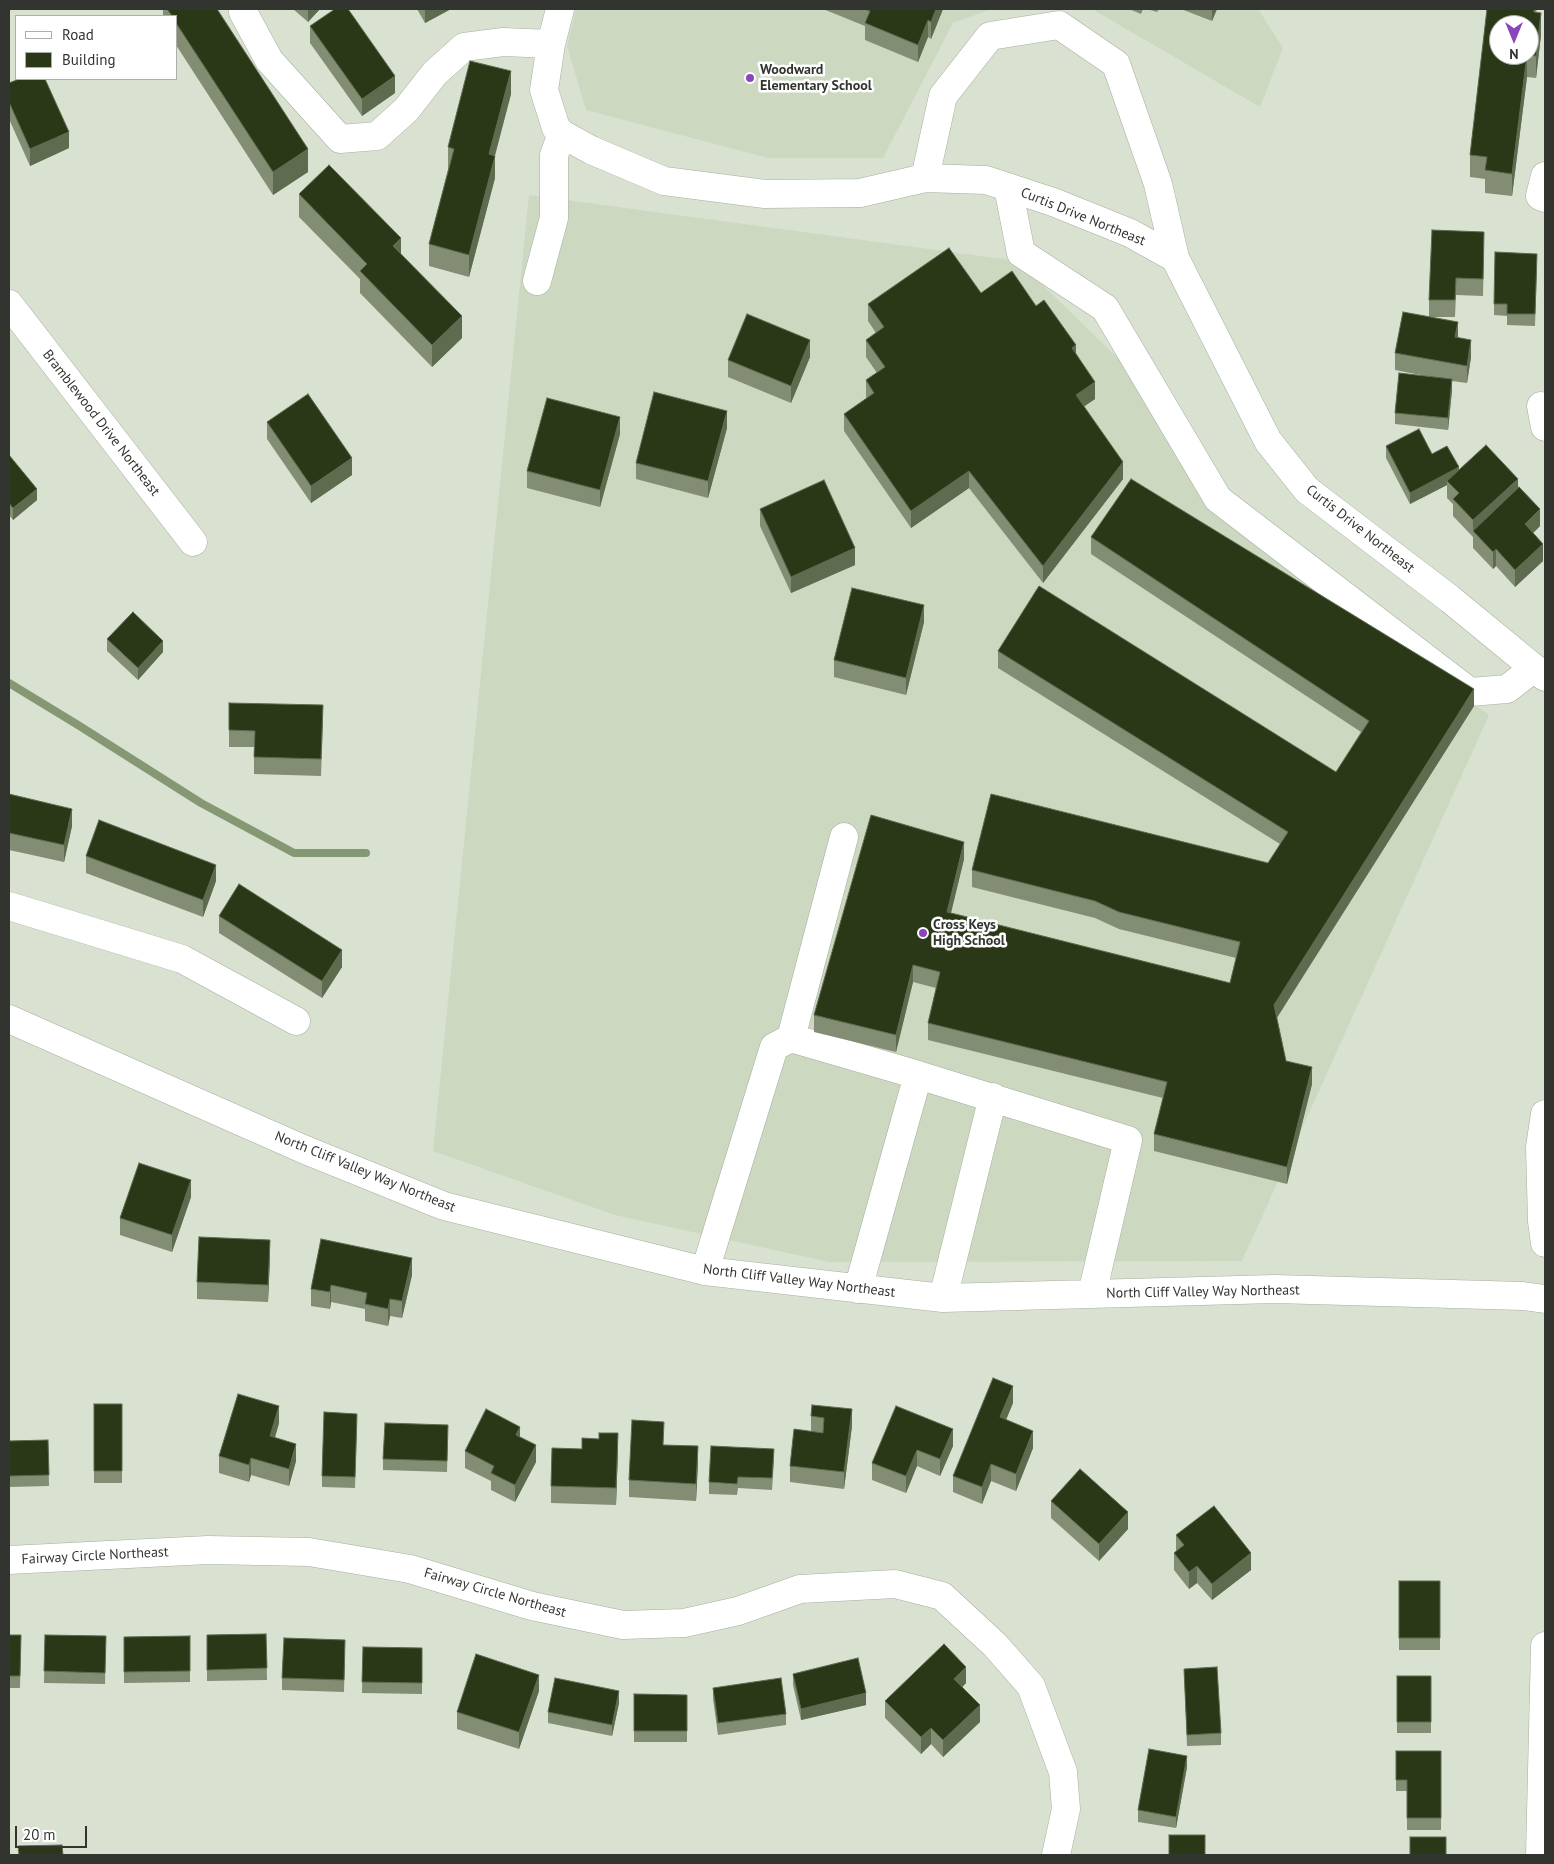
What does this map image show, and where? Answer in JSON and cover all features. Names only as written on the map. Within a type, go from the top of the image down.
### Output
[{"type":"street","points":[[243,9],[269,60],[340,139],[377,136],[406,110],[435,73],[464,47],[503,42],[551,44]]},
{"type":"street","points":[[537,281],[554,218],[554,154],[562,134],[556,128],[544,90],[551,44],[560,9]]},
{"type":"street","points":[[925,178],[943,96],[990,36],[1058,25],[1116,64],[1158,184],[1175,258]]},
{"type":"street","name":"Curtis Drive Northeast","points":[[562,134],[591,150],[664,181],[756,193],[860,193],[925,178],[986,180],[1053,202],[1130,233],[1175,258],[1268,441],[1307,490],[1542,672]]},
{"type":"street","points":[[1545,176],[1540,196],[1545,198]]},
{"type":"street","points":[[1008,187],[1021,253],[1105,308],[1218,499],[1470,692],[1507,689],[1542,672]]},
{"type":"street","name":"Bramblewood Drive Northeast","points":[[9,304],[193,542]]},
{"type":"street","points":[[791,1038],[844,836]]},
{"type":"street","points":[[9,906],[182,959],[296,1021]]},
{"type":"street","name":"North Cliff Valley Way Northeast","points":[[9,1019],[303,1149],[444,1206],[705,1272],[943,1298],[1276,1289],[1523,1296],[1545,1299]]},
{"type":"street","points":[[705,1272],[774,1047],[791,1038],[993,1097],[1128,1140],[1092,1294]]},
{"type":"street","points":[[858,1289],[918,1075]]},
{"type":"street","points":[[943,1298],[993,1097]]},
{"type":"street","points":[[1545,1114],[1540,1147],[1542,1221],[1545,1243]]},
{"type":"street","name":"Fairway Circle Northeast","points":[[9,1560],[208,1550],[309,1552],[410,1569],[532,1606],[623,1625],[684,1623],[738,1611],[800,1589],[895,1584],[942,1596],[995,1644],[1032,1686],[1063,1772],[1066,1810],[1056,1855]]},
{"type":"street","points":[[1540,1855],[1545,1646]]},
{"type":"shaded area","name":"Woodward Elementary School","points":[[576,9],[991,9],[953,23],[883,158],[768,158],[586,110],[567,46]]},
{"type":"shaded area","points":[[1092,9],[1258,9],[1283,48],[1260,107]]},
{"type":"shaded area","name":"Cross Keys High School","points":[[529,195],[1018,261],[1127,367],[1270,556],[1489,715],[1242,1261],[829,1262],[615,1215],[433,1151]]},
{"type":"building","points":[[167,9],[217,9],[308,149],[273,172],[178,26],[178,15],[171,15]]},
{"type":"building","points":[[335,9],[348,9],[395,76],[362,99],[310,26]]},
{"type":"building","points":[[864,9],[936,9],[931,22],[928,20],[918,45],[865,23],[870,11]]},
{"type":"building","points":[[1487,9],[1534,9],[1534,12],[1541,13],[1539,30],[1539,15],[1489,15],[1489,65],[1526,65],[1512,174],[1485,170],[1487,157],[1470,155]]},
{"type":"building","points":[[470,61],[511,71],[489,154],[495,156],[469,255],[429,244],[454,149],[448,147]]},
{"type":"building","points":[[16,80],[45,80],[69,132],[30,149],[9,102],[9,83]]},
{"type":"building","points":[[329,165],[401,238],[393,246],[462,316],[432,345],[360,271],[367,264],[299,194]]},
{"type":"building","points":[[1432,230],[1484,232],[1483,279],[1456,278],[1455,300],[1429,300]]},
{"type":"building","points":[[949,248],[981,293],[1012,271],[1036,306],[1044,300],[1076,345],[1072,348],[1095,382],[1076,395],[1123,462],[1043,566],[969,471],[911,511],[844,414],[874,393],[866,380],[885,367],[866,340],[884,327],[868,304]]},
{"type":"building","points":[[1495,252],[1537,254],[1535,314],[1507,314],[1507,304],[1494,304]]},
{"type":"building","points":[[1403,312],[1458,322],[1455,337],[1471,340],[1467,366],[1395,353]]},
{"type":"building","points":[[747,314],[810,340],[791,386],[728,360]]},
{"type":"building","points":[[1399,373],[1452,379],[1448,418],[1395,413]]},
{"type":"building","points":[[654,392],[727,411],[708,481],[636,463]]},
{"type":"building","points":[[308,394],[352,458],[311,486],[267,422]]},
{"type":"building","points":[[547,398],[620,417],[600,490],[527,471]]},
{"type":"building","points":[[1419,429],[1432,454],[1447,446],[1459,467],[1410,493],[1386,446]]},
{"type":"building","points":[[1486,445],[1518,479],[1473,520],[1453,499],[1459,493],[1447,481]]},
{"type":"building","points":[[9,455],[37,489],[13,508],[9,503]]},
{"type":"building","points":[[1131,479],[1474,689],[1274,1005],[1286,1061],[1312,1067],[1287,1167],[1154,1134],[1167,1082],[928,1023],[940,972],[913,965],[896,1035],[814,1015],[871,815],[964,842],[947,912],[1230,983],[1240,942],[1119,912],[1095,901],[972,870],[991,794],[1268,863],[1288,832],[998,651],[1039,586],[1336,772],[1369,721],[1091,537]]},
{"type":"building","points":[[824,480],[855,548],[791,577],[760,509]]},
{"type":"building","points":[[1519,487],[1540,509],[1525,524],[1543,544],[1515,570],[1496,549],[1493,552],[1473,531]]},
{"type":"building","points":[[852,588],[924,605],[906,678],[834,660]]},
{"type":"building","points":[[133,612],[163,641],[138,668],[107,639]]},
{"type":"building","points":[[229,703],[323,705],[321,759],[254,757],[255,731],[229,730]]},
{"type":"building","points":[[9,794],[72,809],[64,845],[9,833]]},
{"type":"building","points":[[99,820],[216,865],[203,900],[86,856]]},
{"type":"building","points":[[239,884],[342,950],[322,981],[219,916]]},
{"type":"building","points":[[139,1163],[191,1180],[172,1235],[120,1218]]},
{"type":"building","points":[[199,1237],[270,1240],[268,1285],[197,1282]]},
{"type":"building","points":[[321,1239],[412,1258],[402,1301],[390,1299],[388,1309],[365,1304],[367,1293],[331,1285],[330,1292],[311,1289]]},
{"type":"building","points":[[993,1378],[1013,1386],[1000,1417],[1033,1431],[1016,1474],[991,1464],[982,1487],[953,1476]]},
{"type":"building","points":[[238,1394],[279,1406],[270,1436],[296,1444],[289,1469],[251,1458],[249,1465],[219,1456]]},
{"type":"building","points":[[94,1404],[122,1404],[122,1471],[94,1471]]},
{"type":"building","points":[[812,1405],[852,1409],[844,1472],[790,1466],[794,1429],[823,1433],[824,1418],[811,1416]]},
{"type":"building","points":[[896,1406],[953,1429],[940,1459],[917,1450],[906,1476],[872,1463]]},
{"type":"building","points":[[486,1409],[520,1427],[516,1435],[536,1445],[515,1485],[491,1473],[494,1466],[465,1451]]},
{"type":"building","points":[[324,1412],[357,1414],[355,1477],[322,1476]]},
{"type":"building","points":[[632,1420],[664,1422],[663,1445],[698,1446],[696,1484],[629,1480]]},
{"type":"building","points":[[385,1423],[448,1425],[447,1461],[383,1459]]},
{"type":"building","points":[[599,1433],[618,1433],[616,1488],[551,1486],[552,1448],[582,1449],[582,1438],[599,1439]]},
{"type":"building","points":[[48,1440],[49,1475],[9,1476],[9,1441]]},
{"type":"building","points":[[711,1446],[774,1449],[772,1478],[738,1477],[737,1484],[709,1482]]},
{"type":"building","points":[[1080,1469],[1128,1512],[1099,1544],[1051,1501]]},
{"type":"building","points":[[1214,1506],[1251,1553],[1212,1584],[1197,1566],[1189,1572],[1174,1553],[1184,1545],[1176,1535]]},
{"type":"building","points":[[1399,1581],[1440,1581],[1440,1638],[1399,1638]]},
{"type":"building","points":[[266,1634],[267,1668],[207,1670],[207,1635]]},
{"type":"building","points":[[9,1635],[21,1635],[20,1676],[9,1676]]},
{"type":"building","points":[[45,1635],[106,1636],[105,1673],[44,1671]]},
{"type":"building","points":[[190,1636],[190,1671],[124,1672],[124,1637]]},
{"type":"building","points":[[284,1638],[345,1640],[344,1680],[282,1678]]},
{"type":"building","points":[[944,1644],[966,1667],[954,1679],[980,1705],[943,1740],[931,1728],[921,1737],[885,1701]]},
{"type":"building","points":[[363,1647],[422,1648],[422,1683],[362,1682]]},
{"type":"building","points":[[476,1654],[539,1675],[519,1732],[457,1712]]},
{"type":"building","points":[[858,1658],[866,1693],[801,1709],[793,1674]]},
{"type":"building","points":[[1217,1667],[1221,1733],[1187,1735],[1184,1669]]},
{"type":"building","points":[[1397,1676],[1431,1676],[1431,1722],[1397,1722]]},
{"type":"building","points":[[555,1678],[619,1691],[612,1725],[548,1712]]},
{"type":"building","points":[[781,1678],[786,1714],[718,1723],[713,1688]]},
{"type":"building","points":[[634,1694],[687,1695],[687,1731],[634,1731]]},
{"type":"building","points":[[1149,1749],[1187,1756],[1176,1817],[1138,1810]]},
{"type":"building","points":[[1396,1751],[1441,1751],[1441,1818],[1407,1818],[1407,1780],[1396,1780]]},
{"type":"building","points":[[1169,1835],[1205,1835],[1205,1855],[1169,1855]]},
{"type":"building","points":[[1410,1837],[1446,1837],[1446,1855],[1410,1855]]},
{"type":"building","points":[[62,1845],[63,1855],[19,1855],[18,1846]]},
{"type":"waterway","points":[[9,683],[201,803],[294,853],[366,853]]},
{"type":"place","name":"Woodward Elementary School","points":[[750,78]]},
{"type":"place","name":"Cross Keys High School","points":[[923,933]]}]
